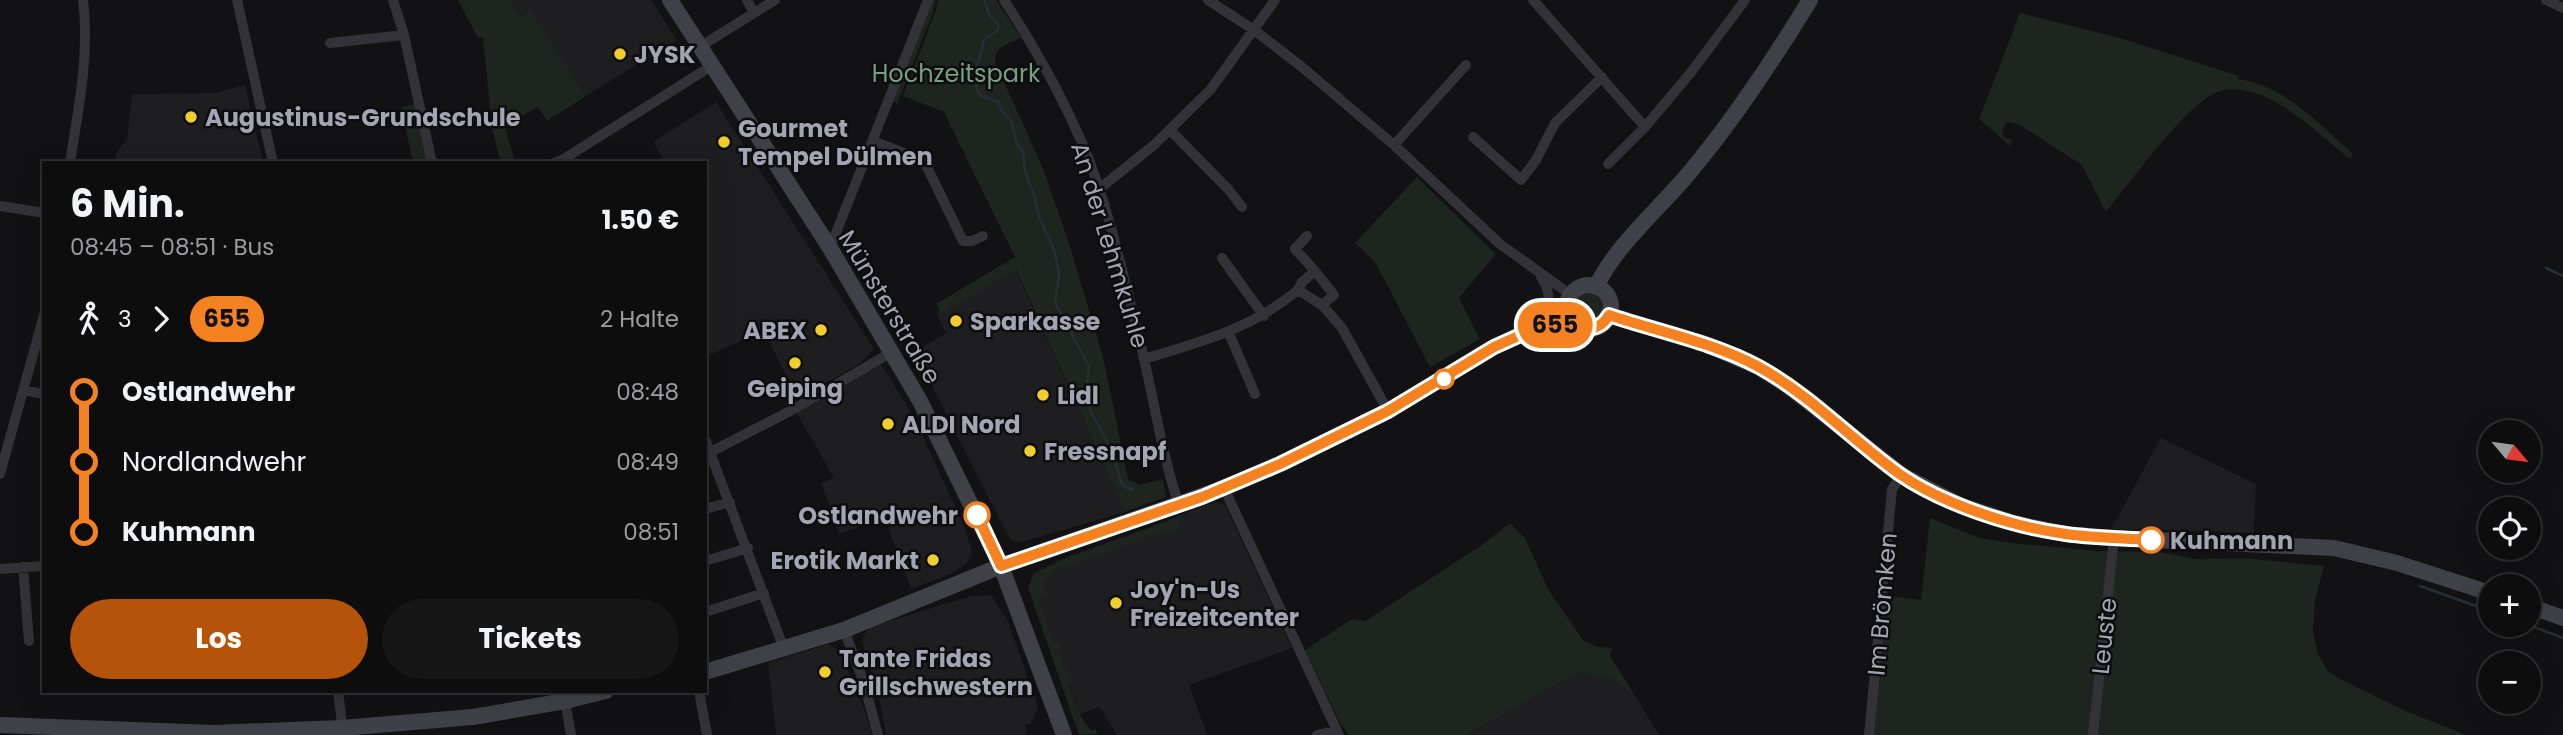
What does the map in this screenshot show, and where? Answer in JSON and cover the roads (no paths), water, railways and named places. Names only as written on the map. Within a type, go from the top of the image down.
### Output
[{"type":"main road","name":"Münsterstraße","points":[[670,0],[830,248],[892,352],[948,454],[1001,566],[1064,735]]},
{"type":"main road","points":[[1596,287],[1612,259],[1695,166],[1781,46],[1810,0]]},
{"type":"main road","points":[[1582,287],[1596,287],[1607,295],[1610,302],[1609,315],[1600,326],[1580,327],[1570,318],[1567,306],[1571,295],[1582,287]]},
{"type":"main road","points":[[1609,315],[1732,354],[1760,368],[1788,386],[1902,475],[1962,506],[2014,523],[2065,534],[2114,538],[2334,548],[2397,563],[2478,589]]},
{"type":"main road","points":[[707,671],[844,630],[1001,566],[1224,488],[1388,411],[1514,337],[1549,328],[1570,318]]},
{"type":"main road","points":[[2541,610],[2563,618]]},
{"type":"main road","points":[[0,725],[214,733],[342,732],[473,717],[599,693]]},
{"type":"street","points":[[71,161],[84,64],[83,0]]},
{"type":"street","points":[[237,0],[273,161]]},
{"type":"street","points":[[393,0],[404,35],[432,161]]},
{"type":"street","points":[[747,0],[754,13]]},
{"type":"street","points":[[701,46],[775,0]]},
{"type":"street","points":[[830,248],[928,0]]},
{"type":"street","name":"An der Lehmkuhle","points":[[1004,0],[1033,45],[1065,107],[1099,189],[1179,505]]},
{"type":"street","points":[[1208,0],[1302,66],[1394,145],[1482,228],[1571,295]]},
{"type":"street","points":[[1099,189],[1170,130],[1212,89],[1275,0]]},
{"type":"street","points":[[1533,0],[1645,127]]},
{"type":"street","points":[[1608,164],[1645,127],[1692,71],[1745,0]]},
{"type":"street","points":[[2546,0],[2563,8]]},
{"type":"street","points":[[330,43],[404,35]]},
{"type":"street","points":[[562,161],[713,65]]},
{"type":"street","points":[[1394,145],[1466,65]]},
{"type":"street","points":[[1473,137],[1521,180],[1536,160],[1555,123],[1602,77]]},
{"type":"street","points":[[1170,130],[1242,207]]},
{"type":"street","points":[[873,141],[919,159],[927,167],[963,241],[972,241],[983,236]]},
{"type":"street","points":[[0,206],[42,214]]},
{"type":"street","points":[[1307,236],[1295,249],[1334,295],[1322,306]]},
{"type":"street","points":[[1222,258],[1264,316]]},
{"type":"street","points":[[1144,359],[1264,316],[1298,290],[1301,282],[1315,271]]},
{"type":"street","points":[[1537,272],[1548,287],[1549,302],[1539,330]]},
{"type":"street","points":[[1298,290],[1322,306],[1342,328],[1388,411]]},
{"type":"street","points":[[0,474],[42,321]]},
{"type":"street","points":[[1228,331],[1255,394]]},
{"type":"street","points":[[784,649],[748,548],[708,454],[792,410],[892,352]]},
{"type":"street","points":[[23,390],[42,394]]},
{"type":"street","name":"Im Brömken","points":[[1869,735],[1892,489],[1902,475]]},
{"type":"street","points":[[1224,488],[1338,733],[1317,735]]},
{"type":"street","points":[[707,508],[730,502]]},
{"type":"street","name":"Leuste","points":[[2093,735],[2114,538]]},
{"type":"street","points":[[707,560],[748,548]]},
{"type":"street","points":[[0,569],[42,566]]},
{"type":"street","points":[[23,568],[29,641]]},
{"type":"street","points":[[707,611],[764,593]]},
{"type":"street","points":[[844,630],[863,680],[878,735]]},
{"type":"street","points":[[338,693],[342,732]]},
{"type":"street","points":[[699,693],[707,735]]},
{"type":"street","points":[[565,701],[571,735]]},
{"type":"waterway","points":[[984,0],[990,16],[998,24],[998,30],[984,40],[976,71],[976,87],[981,96],[999,102],[1001,110],[1011,121],[1017,144],[1023,152],[1025,172],[1039,217],[1055,252],[1059,274],[1055,303],[1089,366],[1086,393],[1091,412],[1111,449],[1121,482],[1133,490]]},
{"type":"waterway","points":[[2546,268],[2563,276]]},
{"type":"waterway","points":[[2420,586],[2478,607]]},
{"type":"waterway","points":[[2541,630],[2563,638]]},
{"type":"place","name":"JYSK","points":[[620,54]]},
{"type":"place","name":"Augustinus-Grundschule","points":[[191,117]]},
{"type":"place","name":"Gourmet Tempel Dülmen","points":[[724,142]]},
{"type":"place","name":"Sparkasse","points":[[956,321]]},
{"type":"place","name":"ABEX","points":[[821,330]]},
{"type":"place","name":"Geiping","points":[[795,363]]},
{"type":"place","name":"Lidl","points":[[1043,395]]},
{"type":"place","name":"ALDI Nord","points":[[888,424]]},
{"type":"place","name":"Fressnapf","points":[[1030,451]]},
{"type":"place","name":"Ostlandwehr","points":[[977,515]]},
{"type":"place","name":"Kuhmann","points":[[2151,540]]},
{"type":"place","name":"Erotik Markt","points":[[933,560]]},
{"type":"place","name":"Joy'n-Us Freizeitcenter","points":[[1116,603]]},
{"type":"place","name":"Tante Fridas Grillschwestern","points":[[825,672]]},
{"type":"park label","name":"Hochzeitspark","points":[[956,73]]}]
